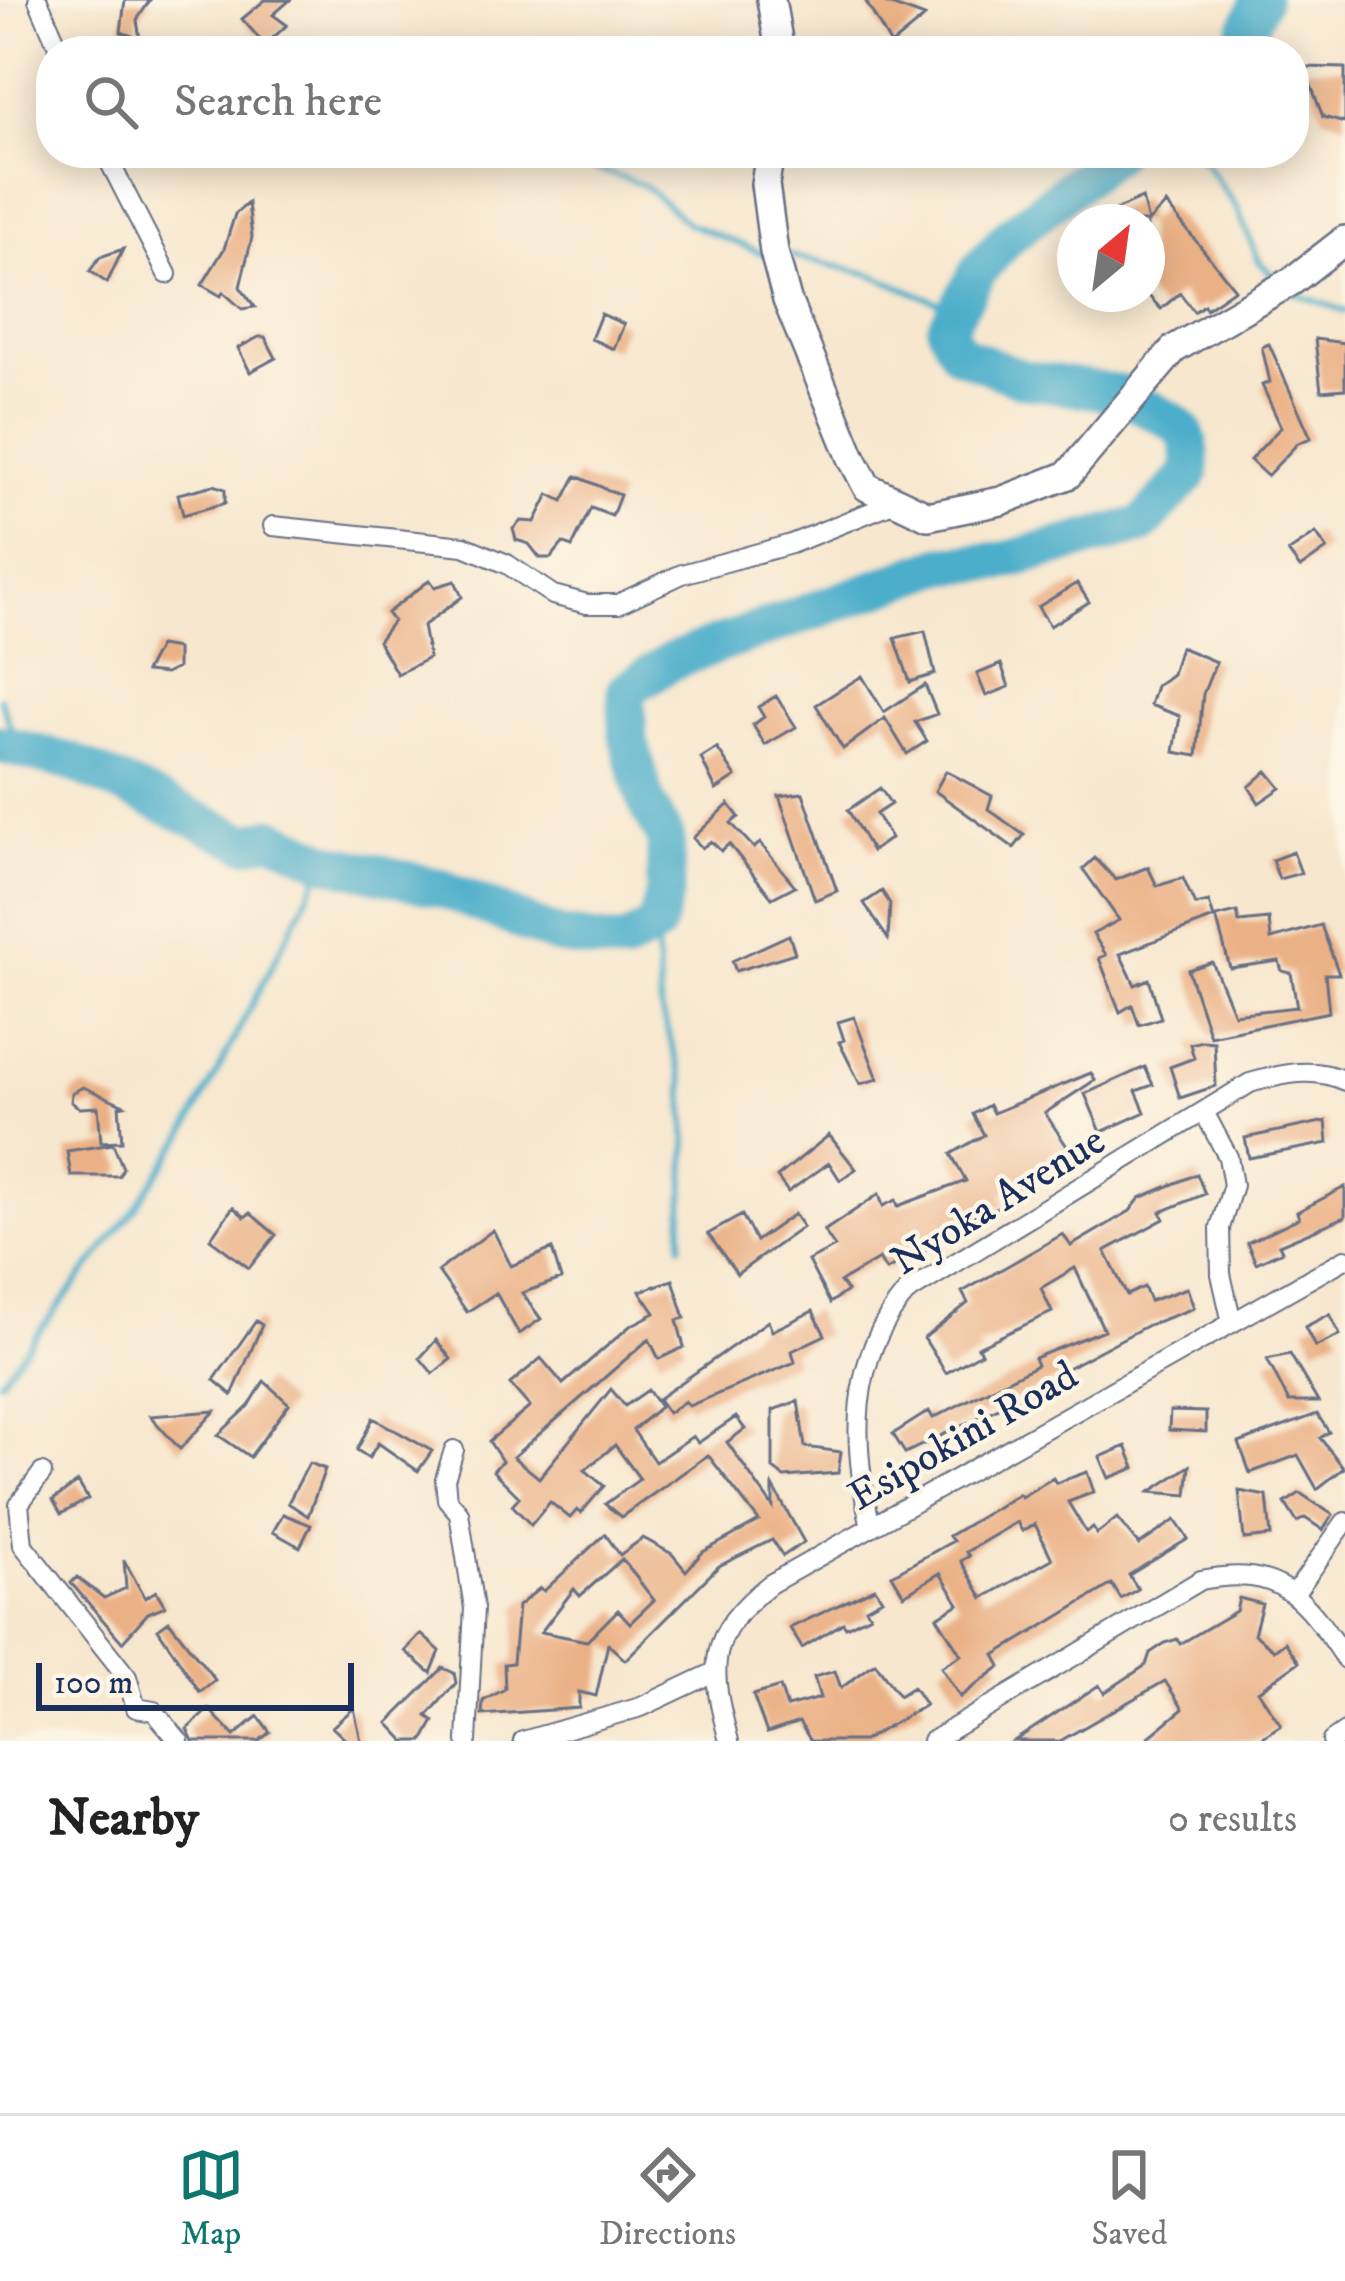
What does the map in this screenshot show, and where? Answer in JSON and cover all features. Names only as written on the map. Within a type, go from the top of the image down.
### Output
[{"type":"street","points":[[38,0],[54,36]]},
{"type":"street","points":[[776,4],[779,36]]},
{"type":"street","points":[[113,168],[167,274]]},
{"type":"street","points":[[768,168],[765,184],[787,300],[852,458],[867,487],[928,516],[954,514],[1068,475],[1174,349],[1292,281],[1345,240]]},
{"type":"street","points":[[273,526],[464,546],[507,564],[553,595],[587,604],[618,604],[682,574],[791,544],[893,503]]},
{"type":"street","name":"Nyoka Avenue","points":[[871,1527],[862,1490],[859,1398],[867,1357],[889,1313],[906,1293],[1250,1083],[1288,1072],[1329,1074],[1345,1081]]},
{"type":"street","points":[[1204,1112],[1228,1157],[1233,1185],[1220,1228],[1220,1274],[1232,1323]]},
{"type":"street","name":"Esipokini Road","points":[[713,1673],[719,1643],[743,1606],[871,1527],[1345,1259]]},
{"type":"street","points":[[454,1450],[445,1479],[447,1499],[459,1513],[474,1608],[467,1741]]},
{"type":"street","points":[[42,1473],[19,1504],[23,1545],[127,1677],[136,1708],[154,1711],[179,1741]]},
{"type":"street","points":[[1295,1593],[1345,1522]]},
{"type":"street","points":[[932,1741],[1201,1580],[1241,1573],[1295,1593],[1345,1659]]},
{"type":"street","points":[[523,1741],[641,1707],[713,1673],[728,1741]]},
{"type":"street","points":[[1332,1741],[1345,1732]]},
{"type":"building","points":[[125,0],[150,0],[137,20],[140,36],[121,32]]},
{"type":"building","points":[[265,0],[290,0],[273,15],[287,25],[275,36],[257,36],[242,19]]},
{"type":"building","points":[[865,0],[925,17],[902,36],[886,36]]},
{"type":"building","points":[[1309,67],[1345,68],[1345,123],[1323,117]]},
{"type":"building","points":[[248,203],[252,237],[240,287],[255,307],[242,309],[223,292],[221,296],[202,285],[224,249],[235,214]]},
{"type":"building","points":[[1165,205],[1235,289],[1206,309],[1204,305],[1194,312],[1180,293],[1165,306]]},
{"type":"building","points":[[123,249],[107,283],[90,271],[100,257]]},
{"type":"building","points":[[601,314],[624,324],[614,349],[591,339]]},
{"type":"building","points":[[265,337],[276,358],[250,372],[238,348]]},
{"type":"building","points":[[1315,339],[1345,343],[1345,389],[1321,391]]},
{"type":"building","points":[[1269,344],[1311,438],[1298,443],[1267,476],[1250,460],[1281,427],[1262,385],[1270,382],[1262,347]]},
{"type":"building","points":[[576,476],[620,495],[612,516],[591,508],[572,547],[563,543],[551,558],[540,558],[529,544],[516,540],[513,529],[521,521],[535,522],[549,494],[563,501]]},
{"type":"building","points":[[214,485],[225,489],[225,503],[183,515],[178,494]]},
{"type":"building","points":[[1316,533],[1327,549],[1300,568],[1288,552]]},
{"type":"building","points":[[430,580],[435,587],[455,581],[462,597],[423,626],[429,658],[397,674],[378,641],[393,621],[387,613]]},
{"type":"building","points":[[1077,583],[1089,602],[1050,626],[1038,607]]},
{"type":"building","points":[[925,631],[935,674],[910,682],[895,638]]},
{"type":"building","points":[[159,646],[177,649],[177,668],[165,674],[145,672]]},
{"type":"building","points":[[1180,647],[1216,662],[1203,694],[1197,756],[1174,752],[1180,716],[1150,705],[1156,686],[1172,674]]},
{"type":"building","points":[[1001,664],[1009,687],[986,696],[977,674]]},
{"type":"building","points":[[862,676],[884,712],[925,685],[937,714],[915,722],[927,741],[907,754],[885,718],[843,749],[816,705]]},
{"type":"building","points":[[776,696],[796,727],[765,745],[753,725],[764,717],[758,707]]},
{"type":"building","points":[[717,748],[736,777],[716,790],[701,758]]},
{"type":"building","points":[[946,771],[992,796],[988,809],[1024,835],[1014,848],[935,791]]},
{"type":"building","points":[[1267,771],[1281,788],[1259,803],[1249,787]]},
{"type":"building","points":[[880,788],[891,804],[876,814],[891,838],[872,851],[848,810]]},
{"type":"building","points":[[803,793],[837,891],[815,900],[779,796]]},
{"type":"building","points":[[729,804],[739,817],[731,823],[754,848],[760,843],[795,886],[772,898],[729,844],[721,851],[711,841],[702,848],[693,838]]},
{"type":"building","points":[[1293,852],[1301,873],[1279,879],[1272,860]]},
{"type":"building","points":[[1095,858],[1116,880],[1148,867],[1157,886],[1183,878],[1195,905],[1209,902],[1214,918],[1120,954],[1135,985],[1149,979],[1161,1018],[1139,1025],[1132,1005],[1120,1012],[1099,958],[1106,955],[1093,934],[1119,920],[1083,869]]},
{"type":"building","points":[[882,891],[890,904],[888,939],[864,903]]},
{"type":"building","points":[[1237,912],[1239,922],[1269,919],[1271,939],[1321,925],[1339,974],[1325,974],[1329,1012],[1210,1036],[1188,970],[1212,962],[1234,1014],[1297,1007],[1291,973],[1282,971],[1279,961],[1230,968],[1216,917]]},
{"type":"building","points":[[789,935],[795,953],[736,971],[732,961]]},
{"type":"building","points":[[854,1017],[878,1079],[860,1084],[839,1042],[844,1040],[838,1022]]},
{"type":"building","points":[[1214,1042],[1216,1086],[1180,1098],[1170,1067],[1194,1058],[1190,1044]]},
{"type":"building","points":[[1145,1067],[1153,1085],[1136,1091],[1145,1112],[1101,1132],[1085,1094]]},
{"type":"building","points":[[1091,1073],[1095,1080],[1045,1113],[1072,1154],[1028,1184],[1002,1193],[1006,1204],[945,1227],[947,1233],[924,1243],[927,1249],[886,1270],[879,1259],[840,1282],[847,1291],[830,1303],[808,1261],[835,1247],[824,1231],[879,1194],[883,1206],[896,1200],[898,1206],[966,1181],[951,1154],[984,1135],[973,1114],[989,1105],[993,1113]]},
{"type":"building","points":[[83,1087],[124,1105],[119,1106],[122,1141],[101,1142],[98,1107],[80,1108],[71,1102],[72,1093]]},
{"type":"building","points":[[1326,1121],[1328,1143],[1249,1158],[1245,1138]]},
{"type":"building","points":[[829,1135],[856,1169],[840,1180],[829,1163],[788,1192],[777,1177]]},
{"type":"building","points":[[113,1144],[123,1168],[119,1176],[71,1176],[67,1151]]},
{"type":"building","points":[[1197,1174],[1205,1194],[1161,1212],[1164,1219],[1105,1251],[1127,1295],[1144,1287],[1150,1301],[1187,1288],[1194,1308],[1148,1325],[1058,1373],[1061,1378],[905,1453],[893,1434],[929,1411],[933,1418],[1037,1365],[1034,1358],[1104,1330],[1075,1268],[1041,1288],[1052,1312],[978,1347],[981,1353],[946,1373],[924,1338],[968,1303],[962,1292],[1063,1234],[1071,1246],[1130,1211],[1140,1198]]},
{"type":"building","points":[[1345,1187],[1345,1217],[1279,1245],[1282,1251],[1256,1263],[1247,1243],[1299,1218],[1297,1212]]},
{"type":"building","points":[[233,1207],[245,1217],[250,1213],[276,1235],[249,1268],[210,1239]]},
{"type":"building","points":[[794,1214],[803,1227],[737,1274],[708,1234],[742,1215],[756,1241]]},
{"type":"building","points":[[493,1230],[511,1266],[552,1249],[561,1279],[522,1293],[541,1319],[519,1334],[496,1293],[467,1312],[438,1271]]},
{"type":"building","points":[[673,1280],[685,1318],[677,1320],[684,1347],[659,1359],[649,1339],[513,1457],[539,1478],[611,1389],[625,1406],[648,1390],[660,1407],[633,1430],[655,1462],[693,1436],[698,1443],[736,1417],[745,1429],[727,1442],[773,1507],[773,1486],[804,1542],[783,1556],[772,1540],[719,1566],[625,1660],[608,1644],[596,1696],[579,1692],[579,1708],[482,1715],[483,1701],[505,1689],[504,1664],[513,1663],[518,1606],[540,1588],[544,1591],[605,1534],[620,1555],[643,1538],[672,1554],[686,1571],[703,1552],[759,1521],[708,1455],[621,1517],[605,1504],[640,1479],[615,1445],[585,1470],[604,1486],[581,1513],[577,1510],[570,1518],[550,1502],[531,1525],[512,1505],[519,1497],[493,1471],[502,1461],[489,1441],[530,1407],[510,1384],[541,1358],[563,1384],[630,1326],[655,1313],[640,1291]],"holes":[[[622,1559],[654,1600],[630,1623],[618,1610],[587,1641],[541,1632],[574,1589],[580,1596]]]},
{"type":"building","points":[[813,1311],[825,1335],[792,1351],[795,1362],[689,1406],[685,1401],[668,1413],[658,1399],[768,1321],[772,1331]]},
{"type":"building","points":[[1330,1314],[1340,1335],[1315,1347],[1305,1327]]},
{"type":"building","points":[[256,1321],[262,1325],[232,1395],[214,1380]]},
{"type":"building","points":[[436,1340],[451,1359],[433,1374],[420,1358]]},
{"type":"building","points":[[1290,1354],[1318,1402],[1289,1402],[1267,1359]]},
{"type":"building","points":[[264,1381],[289,1404],[250,1457],[218,1435],[249,1406]]},
{"type":"building","points":[[798,1401],[805,1447],[841,1452],[838,1473],[784,1477],[773,1469],[773,1410]]},
{"type":"building","points":[[215,1411],[180,1449],[150,1416]]},
{"type":"building","points":[[1170,1411],[1206,1412],[1206,1432],[1169,1430]]},
{"type":"building","points":[[1317,1414],[1329,1432],[1320,1438],[1344,1468],[1317,1489],[1298,1455],[1250,1473],[1239,1443]]},
{"type":"building","points":[[373,1418],[432,1451],[418,1471],[378,1443],[369,1458],[357,1450]]},
{"type":"building","points":[[1126,1446],[1135,1468],[1109,1478],[1100,1457]]},
{"type":"building","points":[[309,1463],[325,1469],[308,1516],[288,1503]]},
{"type":"building","points":[[1190,1466],[1187,1495],[1150,1492]]},
{"type":"building","points":[[1087,1472],[1094,1492],[1068,1502],[1086,1532],[1093,1528],[1097,1534],[1117,1518],[1139,1545],[1175,1520],[1188,1539],[1129,1575],[1138,1589],[1121,1599],[1112,1584],[995,1655],[1001,1666],[960,1697],[941,1667],[961,1655],[937,1617],[959,1604],[940,1573],[904,1595],[892,1575],[953,1541],[949,1536],[1019,1494],[1053,1478],[1056,1483]],"holes":[[[1017,1522],[1022,1531],[1035,1524],[1052,1559],[983,1598],[961,1561],[969,1556],[966,1552]]]},
{"type":"building","points":[[78,1482],[88,1499],[61,1514],[53,1500]]},
{"type":"building","points":[[1239,1491],[1267,1496],[1271,1536],[1244,1539]]},
{"type":"building","points":[[1300,1493],[1333,1515],[1323,1530],[1305,1518],[1297,1522],[1285,1503]]},
{"type":"building","points":[[283,1514],[311,1525],[300,1547],[273,1532]]},
{"type":"building","points":[[124,1560],[145,1598],[156,1591],[165,1606],[148,1613],[122,1642],[71,1583],[77,1577],[104,1598],[126,1588]]},
{"type":"building","points":[[875,1588],[882,1599],[866,1608],[870,1615],[846,1627],[843,1623],[802,1648],[790,1628]]},
{"type":"building","points":[[1239,1598],[1262,1604],[1254,1634],[1274,1650],[1285,1642],[1299,1662],[1258,1691],[1281,1725],[1257,1741],[1144,1741],[1183,1709],[1165,1681],[1060,1741],[1014,1741],[1099,1685],[1104,1693],[1146,1665],[1150,1653],[1165,1643],[1177,1639],[1180,1644],[1236,1611]]},
{"type":"building","points":[[169,1621],[215,1680],[200,1692],[158,1629]]},
{"type":"building","points":[[421,1634],[440,1651],[431,1673],[405,1651]]},
{"type":"building","points":[[875,1663],[899,1696],[913,1687],[925,1705],[863,1741],[811,1741],[799,1722],[767,1733],[753,1695],[780,1687],[787,1707],[820,1698],[814,1677],[835,1671],[841,1688]]},
{"type":"building","points":[[443,1668],[454,1673],[456,1683],[427,1716],[434,1721],[423,1741],[405,1741],[388,1723]]},
{"type":"building","points":[[354,1708],[361,1741],[347,1741],[332,1727]]},
{"type":"building","points":[[209,1709],[234,1736],[258,1716],[270,1732],[259,1741],[193,1741],[187,1729]]},
{"type":"waterway","points":[[1245,36],[1260,0]]},
{"type":"waterway","points":[[594,168],[644,185],[687,223],[764,254]]},
{"type":"waterway","points":[[1095,168],[1007,238],[979,270],[946,329],[959,353],[1023,379],[1122,394]]},
{"type":"waterway","points":[[1209,168],[1237,208],[1259,261],[1278,281]]},
{"type":"waterway","points":[[783,254],[870,274],[959,311]]},
{"type":"waterway","points":[[1293,293],[1345,311]]},
{"type":"waterway","points":[[0,744],[74,763],[247,843],[272,836],[326,861],[441,888],[557,936],[623,945],[655,927],[665,893],[666,839],[646,801],[628,737],[626,690],[672,661],[942,565],[1004,561],[1142,525],[1190,473],[1189,446],[1182,429],[1143,406]]},
{"type":"waterway","points":[[0,698],[18,747]]},
{"type":"waterway","points":[[0,1381],[134,1210],[184,1136],[326,861]]},
{"type":"waterway","points":[[655,927],[661,1011],[683,1080],[687,1144],[681,1245]]}]
